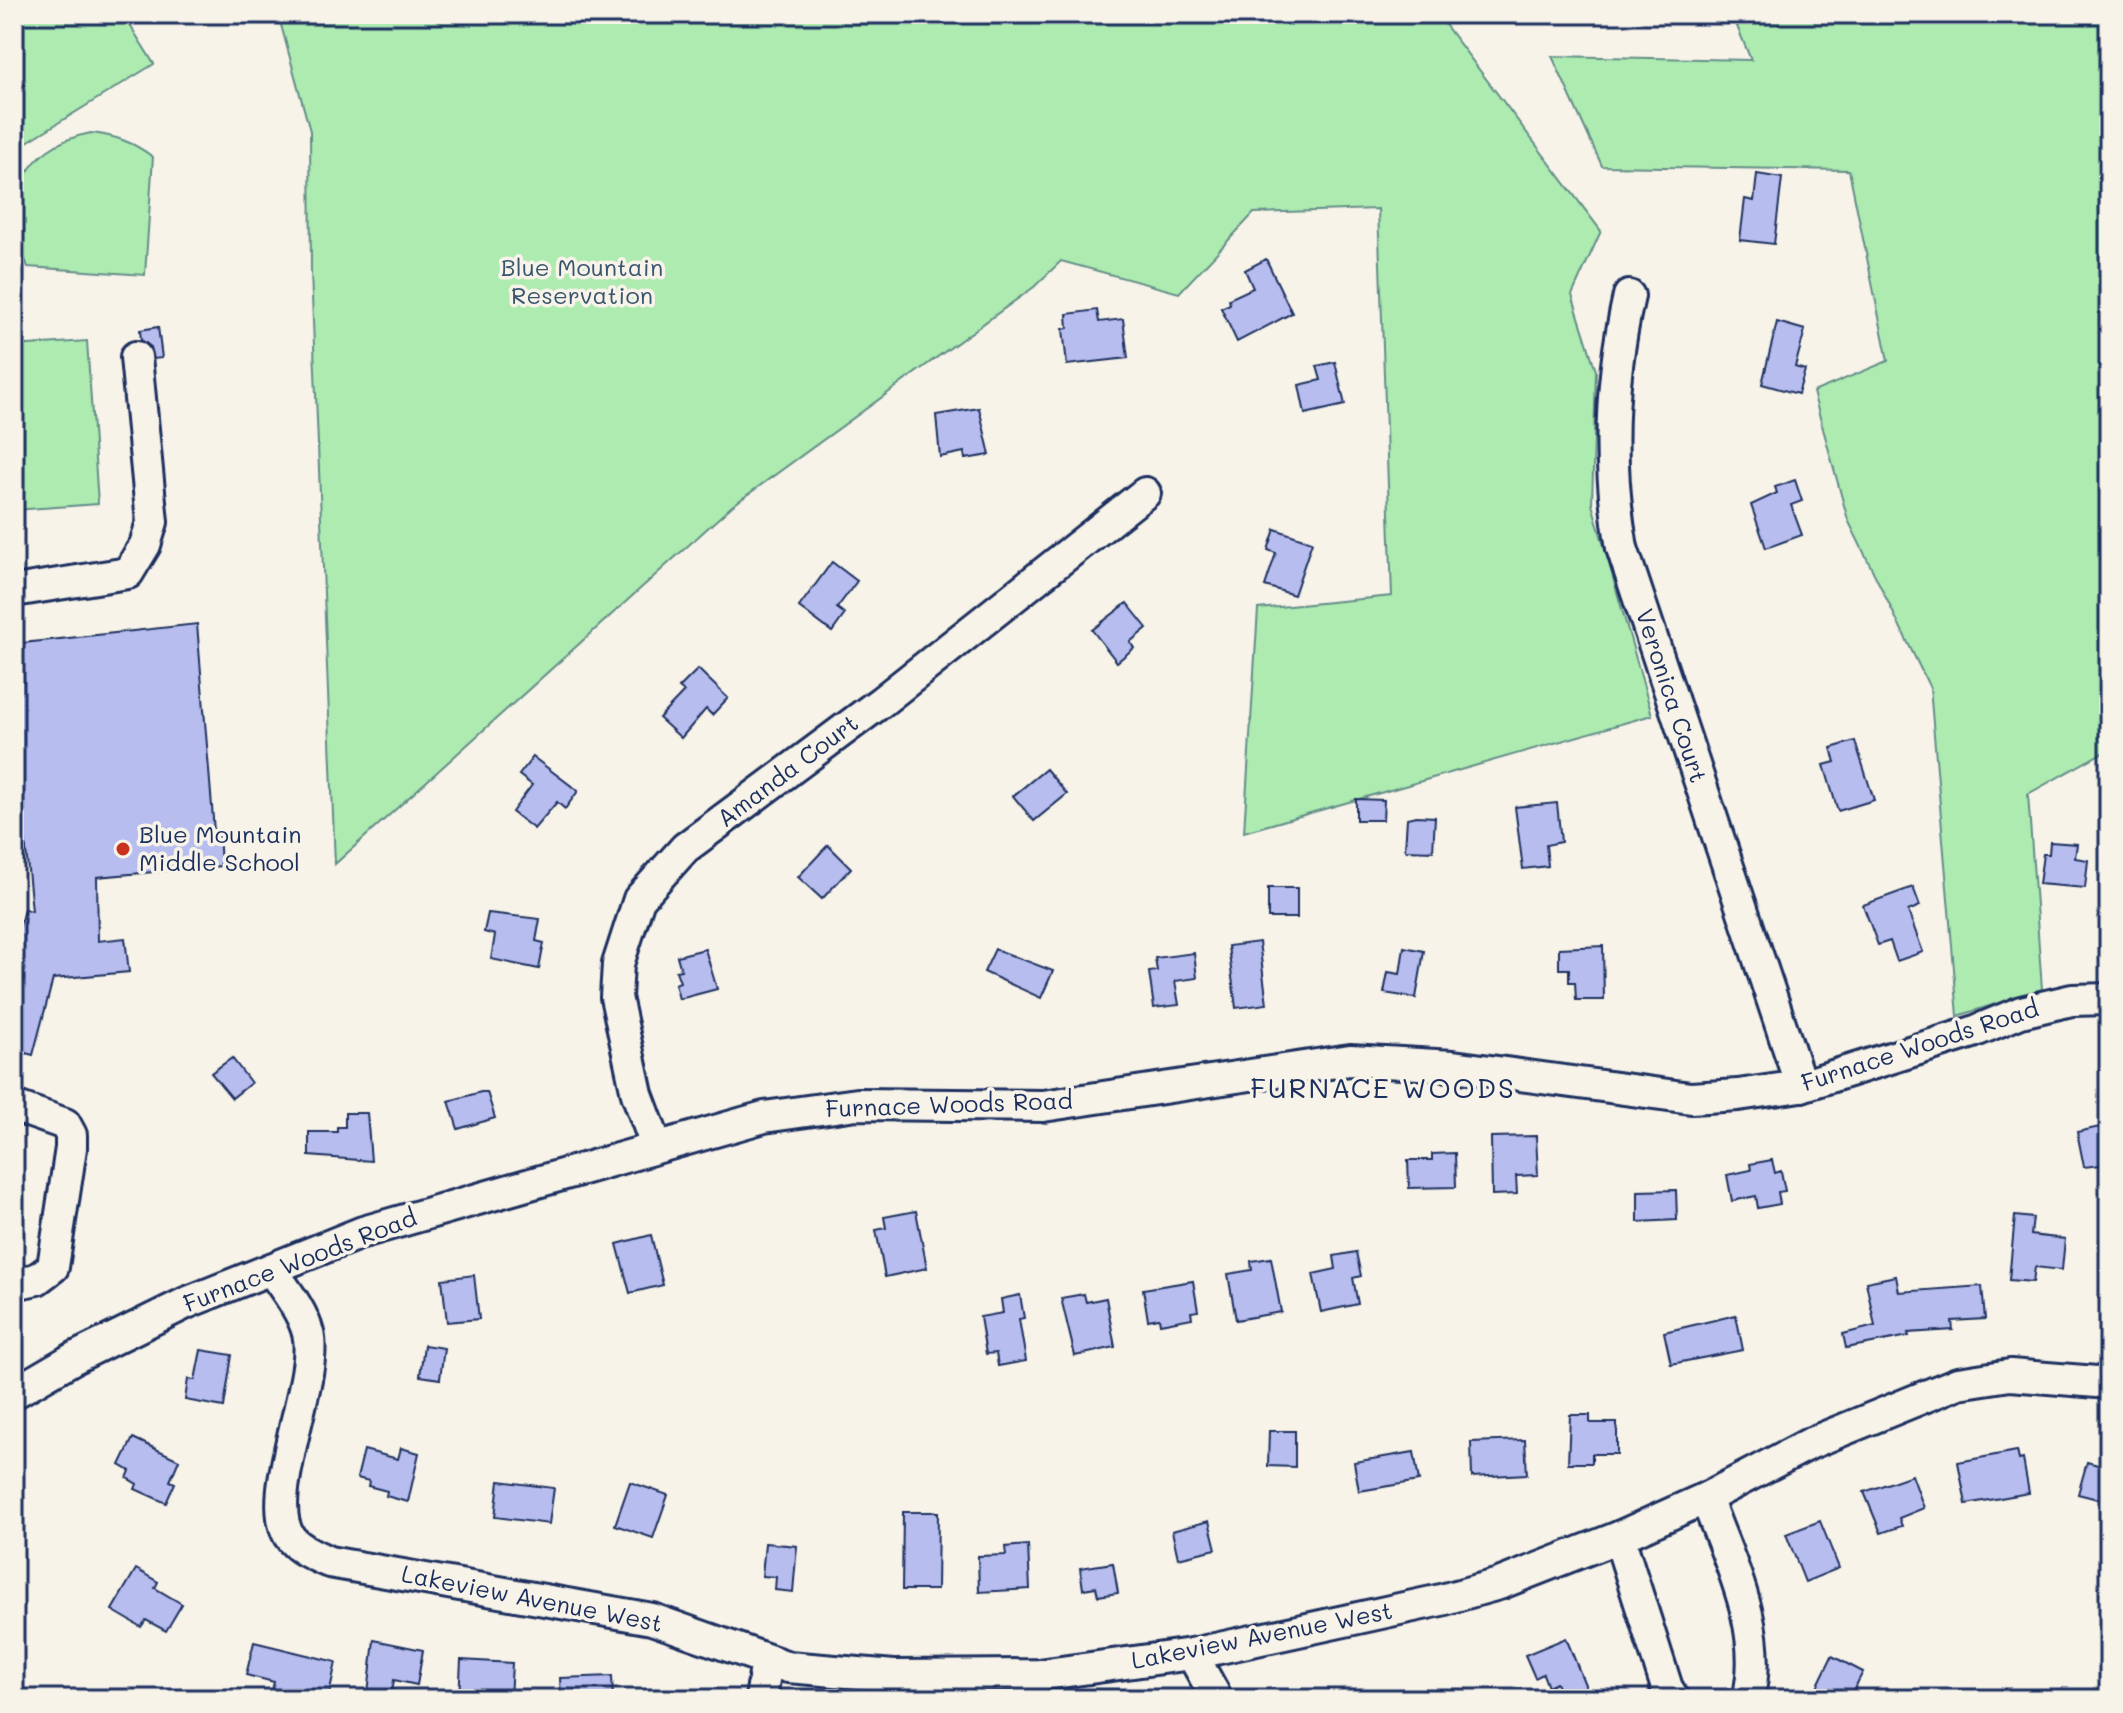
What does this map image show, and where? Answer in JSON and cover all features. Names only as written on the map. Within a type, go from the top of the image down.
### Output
[{"type":"street","name":"Veronica Court","points":[[1629,296],[1622,325],[1610,449],[1612,492],[1622,548],[1801,1086]]},
{"type":"street","points":[[14,591],[128,573],[145,545],[152,522],[136,357]]},
{"type":"street","name":"Amanda Court","points":[[656,1145],[637,1094],[616,997],[618,964],[639,899],[685,848],[881,702],[1145,493]]},
{"type":"street","name":"Furnace Woods Road","points":[[14,1393],[74,1358],[186,1303],[363,1232],[656,1145],[764,1117],[857,1104],[1043,1106],[1350,1060],[1453,1066],[1691,1098],[1801,1086],[1973,1032],[2021,1012],[2072,1000],[2109,999]]},
{"type":"street","points":[[14,1284],[37,1279],[53,1267],[71,1148],[71,1135],[65,1124],[15,1111]]},
{"type":"street","name":"Lakeview Avenue West","points":[[271,1269],[308,1334],[304,1388],[288,1454],[284,1494],[286,1529],[291,1539],[308,1553],[329,1562],[652,1619],[788,1667],[894,1676],[1039,1675],[1192,1654],[1441,1600],[1499,1584],[1619,1537],[1706,1498],[1811,1443],[1958,1383],[2010,1375],[2109,1383]]},
{"type":"street","points":[[1706,1498],[1740,1591],[1755,1651],[1748,1699]]},
{"type":"street","points":[[1619,1537],[1667,1688],[1674,1699]]},
{"type":"street","points":[[1192,1654],[1217,1699]]},
{"type":"street","points":[[761,1699],[767,1660]]},
{"type":"green space","points":[[14,14],[123,14],[154,64],[14,150]]},
{"type":"green space","name":"Blue Mountain Reservation","points":[[278,14],[1437,14],[1601,231],[1572,295],[1596,371],[1592,504],[1652,715],[1244,832],[1258,609],[1392,596],[1378,209],[1254,213],[1179,293],[1061,261],[1034,287],[732,506],[335,864],[311,272],[310,131]]},
{"type":"green space","points":[[1732,14],[2109,14],[2109,749],[2028,794],[2042,989],[1958,1016],[1930,688],[1848,520],[1813,392],[1888,361],[1849,170],[1602,166],[1552,56],[1751,60]]},
{"type":"green space","points":[[91,133],[124,140],[153,157],[145,275],[28,267],[16,221],[17,200],[23,181],[33,164],[48,151],[67,140]]},
{"type":"green space","points":[[87,341],[98,504],[14,510],[14,346]]},
{"type":"building","points":[[1757,174],[1782,178],[1774,244],[1740,240],[1745,199],[1754,201]]},
{"type":"building","points":[[1266,259],[1292,313],[1237,342],[1221,308],[1230,304],[1229,299],[1253,288],[1245,270]]},
{"type":"building","points":[[1097,310],[1099,322],[1123,319],[1128,358],[1067,365],[1063,329],[1068,328],[1067,314]]},
{"type":"building","points":[[1777,322],[1805,330],[1795,367],[1805,370],[1798,394],[1762,384]]},
{"type":"building","points":[[158,327],[162,358],[154,359],[151,347],[141,340],[140,330]]},
{"type":"building","points":[[1335,362],[1345,405],[1305,414],[1299,385],[1321,380],[1317,366]]},
{"type":"building","points":[[979,408],[990,455],[965,459],[964,452],[940,457],[936,415]]},
{"type":"building","points":[[1795,480],[1802,501],[1791,505],[1802,535],[1766,548],[1751,505],[1777,493],[1775,487]]},
{"type":"building","points":[[1275,529],[1312,542],[1294,595],[1265,586],[1276,553],[1268,550]]},
{"type":"building","points":[[832,562],[857,581],[837,608],[845,614],[832,632],[799,607]]},
{"type":"building","points":[[1127,603],[1147,628],[1130,642],[1134,648],[1117,662],[1092,630]]},
{"type":"building","name":"Blue Mountain Middle School","points":[[197,624],[214,831],[219,831],[221,866],[97,877],[98,941],[125,938],[129,972],[53,979],[33,1055],[14,1050],[14,949],[24,909],[32,911],[20,788],[17,788],[14,761],[14,644]]},
{"type":"building","points":[[698,669],[728,698],[712,715],[706,709],[681,738],[659,718],[684,692],[679,688]]},
{"type":"building","points":[[1855,741],[1874,800],[1838,811],[1824,765],[1835,762],[1831,748]]},
{"type":"building","points":[[533,757],[578,791],[565,809],[557,802],[534,829],[512,812],[532,785],[519,775]]},
{"type":"building","points":[[1046,769],[1067,794],[1034,821],[1013,796]]},
{"type":"building","points":[[1356,799],[1384,800],[1383,820],[1356,820]]},
{"type":"building","points":[[1557,803],[1561,842],[1546,845],[1548,866],[1523,869],[1515,807]]},
{"type":"building","points":[[1435,817],[1433,851],[1405,850],[1407,818]]},
{"type":"building","points":[[2050,842],[2077,844],[2075,858],[2088,860],[2085,888],[2039,884],[2043,854],[2049,854]]},
{"type":"building","points":[[828,845],[851,868],[822,899],[798,877]]},
{"type":"building","points":[[1913,887],[1920,906],[1908,911],[1923,952],[1897,961],[1890,941],[1878,945],[1863,905]]},
{"type":"building","points":[[1268,888],[1297,888],[1297,918],[1268,918]]},
{"type":"building","points":[[488,913],[540,919],[536,941],[544,943],[539,969],[491,959],[495,935],[484,932]]},
{"type":"building","points":[[1259,942],[1267,1004],[1236,1008],[1228,946]]},
{"type":"building","points":[[1603,946],[1604,1000],[1576,1000],[1575,982],[1569,982],[1569,969],[1559,969],[1559,948]]},
{"type":"building","points":[[1404,947],[1424,951],[1416,998],[1384,993],[1388,972],[1400,974]]},
{"type":"building","points":[[705,949],[717,989],[679,999],[675,984],[680,982],[676,971],[681,970],[677,956]]},
{"type":"building","points":[[995,949],[1053,971],[1041,998],[984,972]]},
{"type":"building","points":[[1194,953],[1197,978],[1175,981],[1179,1005],[1154,1008],[1149,972],[1157,971],[1155,958]]},
{"type":"building","points":[[232,1058],[251,1083],[232,1098],[211,1073]]},
{"type":"building","points":[[487,1092],[495,1118],[458,1129],[449,1101]]},
{"type":"building","points":[[345,1113],[367,1113],[371,1161],[309,1156],[309,1132],[337,1132],[337,1127],[345,1127]]},
{"type":"building","points":[[2109,1125],[2109,1164],[2084,1167],[2077,1132]]},
{"type":"building","points":[[1536,1136],[1538,1175],[1516,1176],[1517,1194],[1492,1195],[1491,1137]]},
{"type":"building","points":[[1455,1153],[1456,1187],[1409,1188],[1408,1160],[1432,1160],[1432,1154]]},
{"type":"building","points":[[1772,1160],[1775,1173],[1781,1171],[1785,1191],[1778,1192],[1780,1204],[1758,1208],[1756,1196],[1732,1201],[1727,1175],[1751,1170],[1750,1164]]},
{"type":"building","points":[[1676,1190],[1677,1220],[1638,1222],[1638,1191]]},
{"type":"building","points":[[916,1211],[927,1268],[885,1277],[876,1230],[886,1228],[884,1217]]},
{"type":"building","points":[[2015,1216],[2033,1218],[2031,1235],[2065,1239],[2062,1270],[2035,1267],[2033,1282],[2009,1280]]},
{"type":"building","points":[[651,1235],[663,1285],[630,1293],[617,1244]]},
{"type":"building","points":[[1356,1252],[1361,1276],[1353,1278],[1358,1304],[1321,1312],[1313,1274],[1336,1269],[1334,1256]]},
{"type":"building","points":[[1271,1258],[1281,1312],[1236,1320],[1228,1274],[1252,1270],[1251,1261]]},
{"type":"building","points":[[474,1275],[479,1319],[447,1322],[442,1279]]},
{"type":"building","points":[[1896,1276],[1899,1292],[1982,1286],[1985,1319],[1952,1321],[1953,1330],[1908,1333],[1909,1336],[1846,1348],[1843,1334],[1875,1326],[1866,1282]]},
{"type":"building","points":[[1193,1281],[1198,1311],[1191,1312],[1192,1318],[1160,1324],[1159,1318],[1148,1320],[1143,1289]]},
{"type":"building","points":[[1084,1294],[1086,1302],[1106,1298],[1115,1347],[1075,1356],[1061,1298]]},
{"type":"building","points":[[1020,1295],[1024,1318],[1019,1319],[1026,1361],[998,1366],[996,1353],[986,1354],[980,1317],[1003,1313],[1001,1299]]},
{"type":"building","points":[[1736,1315],[1743,1350],[1671,1364],[1664,1332]]},
{"type":"building","points":[[424,1345],[444,1348],[440,1379],[420,1376]]},
{"type":"building","points":[[201,1350],[232,1355],[224,1407],[185,1400],[188,1379],[195,1380]]},
{"type":"building","points":[[1570,1415],[1590,1415],[1590,1423],[1617,1423],[1617,1454],[1592,1454],[1592,1463],[1568,1463]]},
{"type":"building","points":[[1269,1431],[1295,1431],[1295,1467],[1268,1466]]},
{"type":"building","points":[[133,1438],[179,1460],[170,1481],[175,1483],[166,1503],[135,1489],[137,1484],[127,1478],[130,1471],[120,1465]]},
{"type":"building","points":[[1525,1440],[1527,1474],[1472,1477],[1471,1442]]},
{"type":"building","points":[[401,1448],[419,1453],[408,1502],[386,1496],[387,1491],[368,1486],[369,1481],[357,1478],[364,1450],[398,1459]]},
{"type":"building","points":[[2017,1451],[2019,1460],[2023,1459],[2029,1493],[1966,1504],[1958,1462]]},
{"type":"building","points":[[1414,1452],[1419,1481],[1359,1491],[1354,1462]]},
{"type":"building","points":[[2087,1462],[2109,1468],[2109,1502],[2078,1494]]},
{"type":"building","points":[[1912,1475],[1924,1508],[1899,1518],[1902,1526],[1881,1533],[1864,1492]]},
{"type":"building","points":[[499,1481],[554,1488],[549,1524],[495,1517]]},
{"type":"building","points":[[630,1482],[668,1495],[653,1538],[615,1525]]},
{"type":"building","points":[[903,1512],[938,1512],[937,1590],[902,1590]]},
{"type":"building","points":[[1209,1521],[1216,1549],[1178,1558],[1172,1531]]},
{"type":"building","points":[[1820,1521],[1839,1568],[1805,1582],[1786,1534]]},
{"type":"building","points":[[765,1543],[797,1546],[793,1592],[775,1590],[776,1577],[762,1576]]},
{"type":"building","points":[[1028,1545],[1030,1589],[979,1592],[978,1556],[1006,1555],[1005,1547]]},
{"type":"building","points":[[1113,1563],[1118,1593],[1098,1596],[1096,1587],[1083,1589],[1080,1568]]},
{"type":"building","points":[[136,1569],[158,1582],[155,1588],[182,1604],[166,1631],[146,1620],[141,1627],[112,1610]]},
{"type":"building","points":[[1566,1638],[1588,1692],[1571,1699],[1563,1699],[1556,1683],[1548,1687],[1543,1674],[1535,1678],[1525,1655]]},
{"type":"building","points":[[374,1640],[423,1650],[417,1685],[394,1680],[391,1698],[368,1693]]},
{"type":"building","points":[[254,1642],[336,1662],[328,1699],[308,1699],[272,1690],[274,1682],[246,1675]]},
{"type":"building","points":[[1832,1656],[1863,1672],[1849,1699],[1817,1699],[1822,1689],[1817,1687]]},
{"type":"building","points":[[461,1660],[512,1663],[510,1699],[459,1699]]},
{"type":"building","points":[[612,1676],[613,1699],[561,1699],[560,1678]]},
{"type":"place","name":"Blue Mountain Middle School","points":[[123,849]]},
{"type":"district","name":"FURNACE WOODS","points":[[1383,1088]]}]
